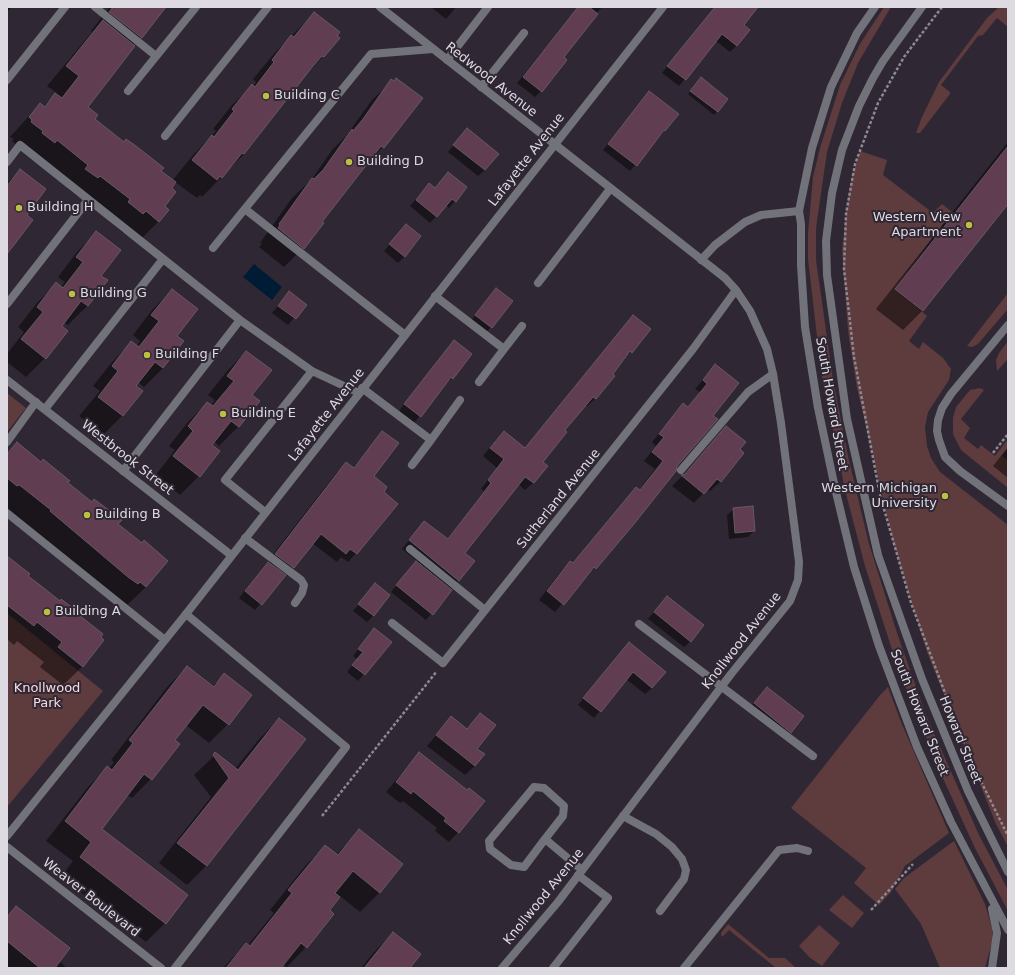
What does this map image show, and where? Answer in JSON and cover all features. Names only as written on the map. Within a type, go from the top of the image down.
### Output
[{"type":"street","points":[[7,80],[65,7]]},
{"type":"street","points":[[95,7],[156,56]]},
{"type":"street","points":[[128,91],[196,7]]},
{"type":"street","points":[[165,136],[268,7]]},
{"type":"street","name":"Redwood Avenue","points":[[380,7],[664,231]]},
{"type":"street","points":[[447,60],[488,7]]},
{"type":"street","name":"Lafayette Avenue","points":[[7,836],[166,640],[663,7]]},
{"type":"street","name":"South Howard Street","points":[[875,7],[857,33],[831,87],[812,148],[799,211],[801,224],[801,266],[806,335],[819,416],[854,567],[879,646],[917,747],[951,822],[1008,930]]},
{"type":"street","name":"South Howard Street","points":[[900,613],[878,555],[847,419],[826,275],[826,241],[832,194],[842,150],[859,106],[883,61],[922,7]]},
{"type":"street","points":[[481,87],[524,33]]},
{"type":"street","points":[[213,248],[371,54],[433,49]]},
{"type":"street","points":[[7,162],[20,145],[240,320],[312,371],[361,391],[431,440]]},
{"type":"street","points":[[538,283],[610,189]]},
{"type":"street","points":[[7,304],[88,200]]},
{"type":"street","points":[[244,209],[405,334]]},
{"type":"street","points":[[701,260],[715,246],[746,222],[761,215],[799,211]]},
{"type":"street","name":"Knollwood Avenue","points":[[502,968],[580,872],[722,687],[784,610],[798,580],[799,562],[773,374],[767,349],[758,327],[736,290],[725,278],[664,231]]},
{"type":"street","points":[[45,409],[163,260]]},
{"type":"street","name":"Sutherland Avenue","points":[[443,663],[693,349],[736,290]]},
{"type":"street","points":[[435,296],[504,349]]},
{"type":"street","points":[[123,471],[240,320]]},
{"type":"street","points":[[1008,325],[951,394],[942,408],[938,420],[937,431],[945,457],[960,471],[1008,506]]},
{"type":"street","points":[[478,382],[522,326]]},
{"type":"street","points":[[265,512],[224,480],[312,371]]},
{"type":"street","points":[[681,470],[748,392],[773,374]]},
{"type":"street","name":"Westbrook Street","points":[[7,380],[232,555]]},
{"type":"street","points":[[412,465],[460,400]]},
{"type":"street","points":[[7,442],[36,402]]},
{"type":"street","points":[[7,513],[166,640]]},
{"type":"street","points":[[245,538],[301,580],[304,585],[302,593],[295,603]]},
{"type":"street","points":[[410,549],[485,610]]},
{"type":"street","name":"Howard Street","points":[[900,613],[922,679],[968,791],[1008,872]]},
{"type":"street","points":[[174,968],[346,747],[186,614]]},
{"type":"street","points":[[392,623],[443,663]]},
{"type":"street","points":[[639,624],[813,756]]},
{"type":"street","points":[[534,787],[544,788],[564,806],[563,816],[545,839],[524,867],[511,865],[490,849],[489,841],[534,787]]},
{"type":"street","points":[[623,816],[656,834],[672,847],[682,859],[686,870],[684,879],[660,911]]},
{"type":"street","points":[[545,839],[608,898],[553,968]]},
{"type":"street","name":"Weaver Boulevard","points":[[7,847],[161,968]]},
{"type":"street","points":[[684,968],[779,850],[797,848],[808,851]]},
{"type":"street","points":[[984,886],[995,918],[998,933],[992,968]]},
{"type":"path","points":[[942,7],[904,57],[892,77],[878,104],[855,164],[846,214],[844,269],[854,357],[880,495],[911,603],[970,758],[1008,836]]},
{"type":"path","points":[[994,453],[1008,434]]},
{"type":"path","points":[[322,816],[443,663]]},
{"type":"path","points":[[871,910],[913,864]]},
{"type":"green space","points":[[884,7],[891,7],[858,63],[842,103],[827,152],[816,228],[816,260],[833,380],[848,456],[869,544],[898,636],[926,715],[979,835],[1008,890],[1008,911],[975,848],[941,774],[898,668],[865,566],[845,490],[821,371],[808,259],[808,233],[813,177],[820,148],[840,85],[860,44]]},
{"type":"green space","points":[[999,7],[1008,7],[1008,27],[997,18],[983,35],[978,36],[941,85],[950,92],[950,94],[920,133],[916,133],[939,82],[987,18]]},
{"type":"green space","points":[[860,151],[887,160],[883,175],[933,213],[942,204],[952,212],[895,289],[927,316],[909,341],[919,349],[923,342],[943,358],[951,369],[949,380],[928,412],[925,427],[927,446],[931,458],[940,472],[1008,525],[1008,847],[996,824],[927,652],[894,545],[857,388],[848,331],[842,250],[852,176]]},
{"type":"green space","points":[[1008,293],[1008,309],[978,344],[972,347],[967,346]]},
{"type":"green space","points":[[1008,341],[1008,359],[997,371],[996,360],[999,353]]},
{"type":"green space","points":[[980,388],[984,390],[961,419],[970,428],[964,438],[978,449],[981,445],[995,456],[1008,439],[1008,448],[1002,456],[1008,460],[1008,488],[961,450],[953,434],[953,418],[956,407],[970,390]]},
{"type":"green space","points":[[7,393],[26,408],[7,432]]},
{"type":"green space","name":"Knollwood Park","points":[[7,613],[103,691],[7,807]]},
{"type":"green space","points":[[888,687],[901,722],[949,833],[905,866],[891,892],[879,905],[854,883],[866,868],[791,808]]},
{"type":"green space","points":[[954,841],[985,904],[992,928],[993,939],[985,968],[940,968],[921,924],[895,889],[904,878]]},
{"type":"green space","points":[[843,895],[864,913],[852,928],[829,910]]},
{"type":"green space","points":[[728,924],[769,958],[785,958],[796,968],[776,968],[729,930],[722,937],[721,933]]},
{"type":"green space","points":[[819,925],[840,943],[822,966],[809,957],[799,946]]},
{"type":"water","points":[[254,264],[282,287],[272,300],[243,277]]},
{"type":"building","points":[[113,7],[166,7],[142,38],[109,12]]},
{"type":"building","points":[[578,7],[589,7],[598,14],[564,57],[567,60],[542,92],[523,77]]},
{"type":"building","points":[[715,7],[758,7],[744,25],[750,30],[737,46],[722,34],[686,80],[667,66]]},
{"type":"building","name":"Building C","points":[[314,12],[340,32],[337,36],[340,38],[324,57],[322,56],[313,66],[244,154],[242,153],[222,178],[220,176],[217,180],[192,160],[212,135],[214,137],[234,111],[232,109],[252,84],[255,87],[274,62],[272,60],[291,35],[294,37]]},
{"type":"building","points":[[103,20],[135,46],[88,107],[98,115],[95,119],[124,142],[126,139],[136,146],[164,168],[161,171],[176,182],[172,188],[176,192],[165,206],[169,210],[159,222],[146,211],[143,214],[128,202],[130,199],[100,176],[98,178],[85,169],[88,165],[57,140],[55,143],[42,133],[43,131],[31,122],[32,120],[29,117],[40,103],[45,107],[55,93],[62,98],[79,76],[66,66]]},
{"type":"building","points":[[701,77],[728,99],[718,112],[690,91]]},
{"type":"building","name":"Building D","points":[[396,78],[423,98],[384,148],[381,146],[322,222],[324,223],[304,249],[278,228],[280,225],[279,224],[312,178],[314,179],[323,170],[352,129],[353,131],[363,119],[391,79],[394,81]]},
{"type":"building","points":[[649,91],[679,114],[665,131],[664,130],[637,166],[608,144]]},
{"type":"building","points":[[467,128],[499,154],[485,170],[453,145]]},
{"type":"building","name":"Western View Apartment","points":[[1008,146],[1008,204],[923,311],[895,289]]},
{"type":"building","name":"Building H","points":[[20,169],[46,189],[27,215],[33,220],[7,254],[7,186]]},
{"type":"building","points":[[448,172],[467,187],[456,202],[452,199],[437,217],[416,200],[429,183],[435,188]]},
{"type":"building","points":[[406,224],[421,236],[405,257],[389,244]]},
{"type":"building","name":"Building G","points":[[96,231],[121,250],[101,276],[108,280],[88,306],[81,301],[62,326],[68,331],[46,359],[21,339],[43,312],[37,307],[56,282],[63,288],[83,262],[76,257]]},
{"type":"building","points":[[496,288],[513,301],[492,328],[475,315]]},
{"type":"building","name":"Building F","points":[[172,289],[198,309],[177,336],[184,341],[163,368],[155,362],[136,386],[143,391],[123,416],[98,397],[118,371],[112,366],[131,341],[139,347],[159,321],[151,315]]},
{"type":"building","points":[[289,291],[307,305],[296,319],[278,306]]},
{"type":"building","points":[[633,315],[651,329],[632,353],[630,351],[613,374],[615,376],[596,399],[593,397],[565,430],[567,432],[543,462],[548,466],[534,483],[525,477],[465,553],[475,561],[459,581],[409,540],[424,521],[448,539],[491,483],[488,480],[504,459],[490,448],[504,431],[525,448]]},
{"type":"building","points":[[454,340],[472,354],[453,379],[451,377],[421,417],[404,404]]},
{"type":"building","name":"Building E","points":[[246,351],[272,370],[252,395],[260,401],[239,427],[231,421],[212,445],[220,451],[200,477],[173,456],[193,431],[188,426],[207,402],[213,406],[234,381],[227,376]]},
{"type":"building","points":[[715,364],[739,383],[713,416],[718,419],[677,466],[676,471],[634,524],[596,569],[594,567],[564,605],[547,591],[570,561],[573,563],[636,487],[640,490],[663,461],[652,452],[664,437],[659,434],[683,403],[688,407],[707,384],[703,380]]},
{"type":"building","points":[[726,426],[746,442],[740,449],[744,453],[721,482],[717,479],[704,494],[681,475],[685,474]]},
{"type":"building","points":[[382,431],[399,443],[374,476],[387,487],[384,492],[398,504],[357,554],[350,549],[346,554],[321,534],[294,568],[275,554],[346,462],[354,468]]},
{"type":"building","name":"Building B","points":[[17,442],[41,462],[43,459],[70,481],[67,482],[92,502],[94,499],[122,520],[118,524],[142,543],[144,540],[168,561],[146,587],[140,582],[138,584],[128,577],[50,511],[51,510],[22,487],[19,485],[17,486],[7,478],[7,454]]},
{"type":"building","points":[[753,506],[755,531],[735,533],[733,508]]},
{"type":"building","name":"Building A","points":[[7,556],[30,574],[28,576],[60,601],[61,599],[80,613],[79,615],[103,634],[101,637],[104,640],[83,667],[58,647],[62,642],[37,622],[34,626],[7,605]]},
{"type":"building","points":[[416,561],[452,590],[433,615],[396,585]]},
{"type":"building","points":[[268,562],[286,575],[262,605],[245,591]]},
{"type":"building","points":[[375,583],[390,595],[374,616],[358,604]]},
{"type":"building","points":[[667,596],[704,625],[691,642],[654,612]]},
{"type":"building","points":[[374,628],[392,642],[365,675],[352,665],[363,652],[358,649]]},
{"type":"building","points":[[629,642],[666,672],[652,688],[633,672],[601,712],[583,698]]},
{"type":"building","points":[[187,666],[214,687],[224,673],[252,695],[229,725],[203,705],[175,740],[180,744],[152,780],[144,774],[102,829],[188,895],[166,924],[80,857],[91,842],[65,821],[107,766],[112,770],[133,743],[129,740]]},
{"type":"building","points":[[767,687],[804,716],[791,733],[754,703]]},
{"type":"building","points":[[480,713],[496,725],[477,749],[485,754],[475,766],[436,735],[451,716],[467,729]]},
{"type":"building","points":[[279,718],[306,739],[207,866],[177,843],[229,778],[213,755],[215,752],[238,770]]},
{"type":"building","points":[[419,752],[467,790],[469,788],[485,801],[459,833],[444,821],[446,818],[413,791],[411,794],[396,782]]},
{"type":"building","points":[[359,829],[403,864],[380,893],[353,871],[335,893],[340,897],[330,910],[334,914],[307,948],[301,943],[281,968],[226,968],[246,943],[250,946],[292,893],[288,890],[325,845],[338,855]]},
{"type":"building","points":[[16,906],[70,948],[55,968],[40,968],[7,941],[7,917]]},
{"type":"building","points":[[393,932],[421,954],[410,968],[364,968]]},
{"type":"place","name":"Building C","points":[[266,96]]},
{"type":"place","name":"Building D","points":[[349,162]]},
{"type":"place","name":"Building H","points":[[19,208]]},
{"type":"place","name":"Western View Apartment","points":[[969,225]]},
{"type":"place","name":"Building G","points":[[72,294]]},
{"type":"place","name":"Building F","points":[[147,355]]},
{"type":"place","name":"Building E","points":[[223,414]]},
{"type":"place","name":"Western Michigan University","points":[[945,496]]},
{"type":"place","name":"Building B","points":[[87,515]]},
{"type":"place","name":"Building A","points":[[47,612]]}]
